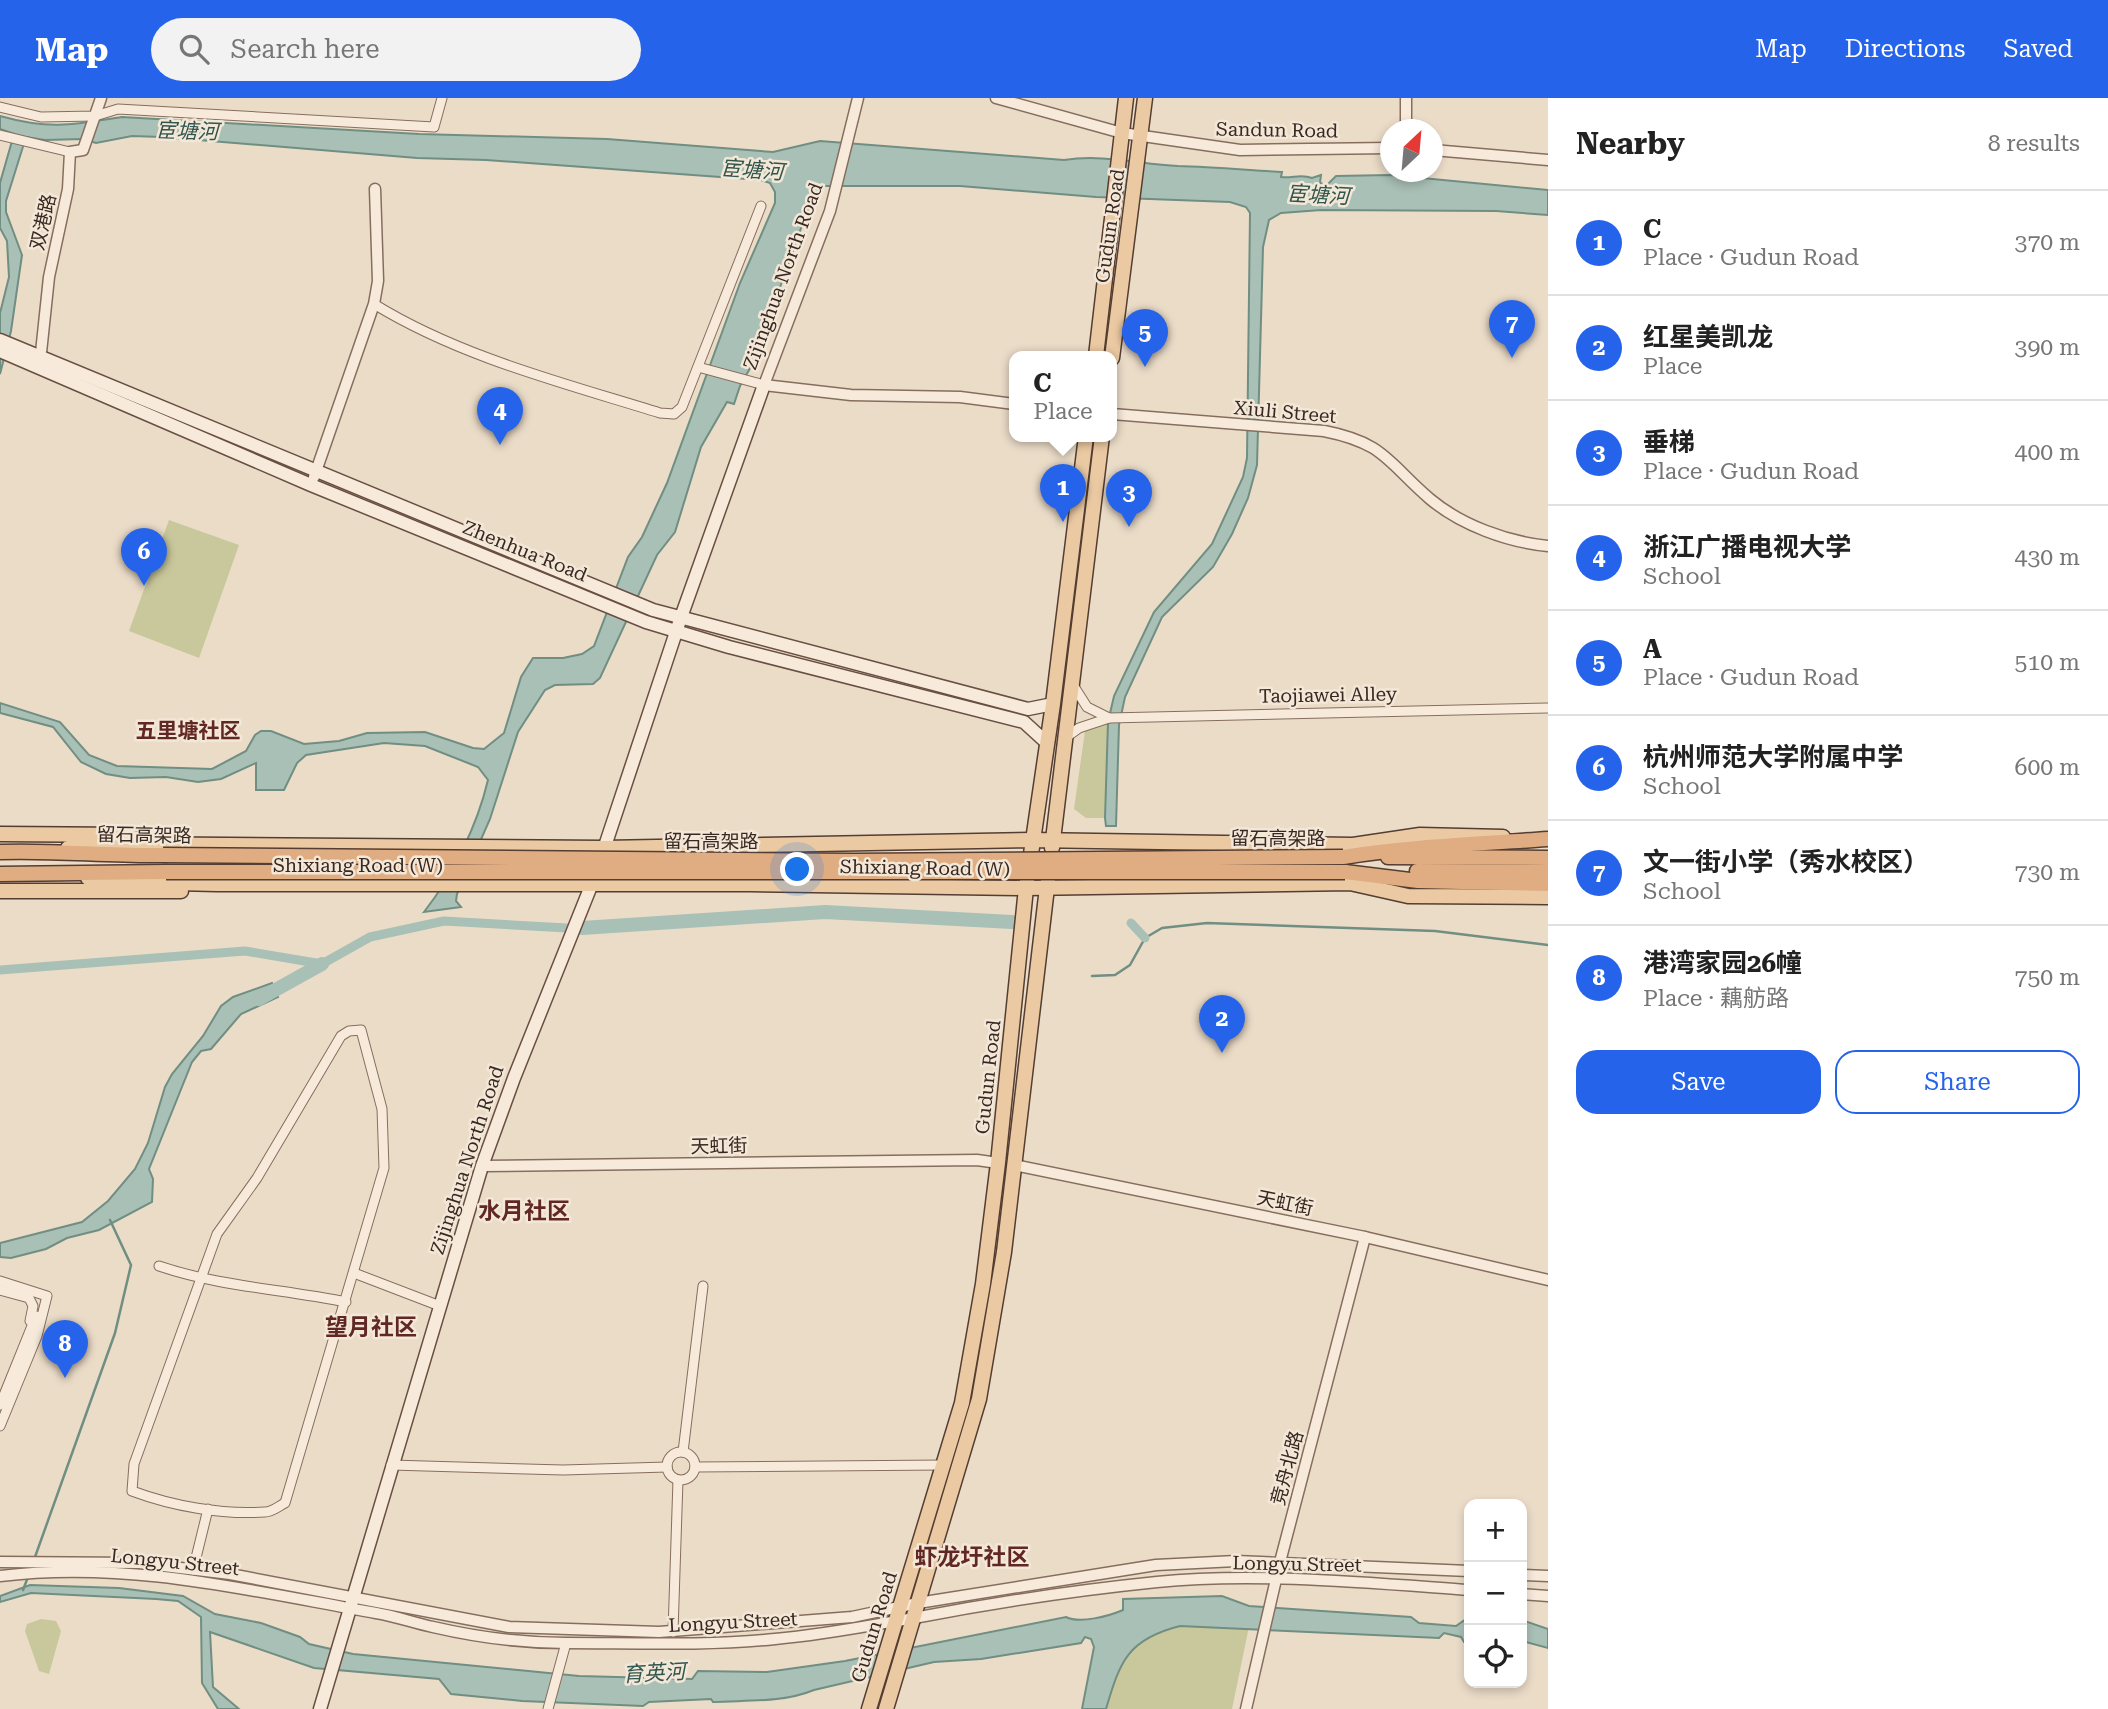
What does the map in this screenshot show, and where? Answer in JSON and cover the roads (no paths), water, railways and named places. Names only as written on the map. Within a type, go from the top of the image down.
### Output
[{"type":"highway","points":[[1346,871],[1410,846],[1454,846],[1548,838]]},
{"type":"highway","name":"留石高架路","points":[[0,852],[43,850],[163,855],[853,861],[1346,871],[1548,858]]},
{"type":"highway","points":[[1346,871],[1418,881],[1548,884]]},
{"type":"highway","name":"留石高架路","points":[[0,874],[1548,872]]},
{"type":"main road","name":"Gudun Road","points":[[1097,351],[1126,98]]},
{"type":"main road","name":"Gudun Road","points":[[1113,351],[1145,98]]},
{"type":"main road","name":"Zhenhua Road","points":[[0,340],[8,351],[649,616],[1024,722],[1047,743]]},
{"type":"main road","name":"Zijinghua North Road","points":[[320,1709],[482,1166],[516,1072],[592,886],[678,626],[764,385]]},
{"type":"main road","name":"Gudun Road","points":[[869,1709],[962,1403],[983,1284],[1026,888],[1053,704],[1085,442]]},
{"type":"main road","name":"Gudun Road","points":[[886,1709],[979,1399],[1004,1252],[1101,442]]},
{"type":"main road","name":"Zhenhua Road","points":[[678,626],[1028,709],[1053,704]]},
{"type":"main road","name":"Shixiang Road (W)","points":[[0,834],[109,834],[267,844]]},
{"type":"main road","name":"Shixiang Road (W)","points":[[43,850],[114,844],[604,848],[1032,840],[1353,845],[1420,835],[1548,838]]},
{"type":"main road","name":"Shixiang Road (W)","points":[[59,875],[132,883],[592,886],[749,884],[1026,888],[1346,871],[1408,896],[1548,897]]},
{"type":"main road","name":"Shixiang Road (W)","points":[[0,891],[164,893],[217,884]]},
{"type":"street","points":[[0,135],[70,152],[83,150],[101,98]]},
{"type":"street","points":[[0,107],[41,117],[95,116],[118,110],[434,127],[442,98]]},
{"type":"street","name":"Zijinghua North Road","points":[[764,385],[834,194],[858,98]]},
{"type":"street","name":"Sandun Road","points":[[996,98],[1122,133],[1240,150],[1380,148]]},
{"type":"street","points":[[1406,98],[1406,119]]},
{"type":"street","points":[[1443,151],[1548,160]]},
{"type":"street","name":"双港路","points":[[40,362],[49,277],[68,189],[70,152]]},
{"type":"street","points":[[313,479],[374,304],[378,281],[375,189]]},
{"type":"street","points":[[374,304],[407,324],[514,366],[660,413],[674,414],[682,407],[761,206]]},
{"type":"street","points":[[698,367],[764,385],[851,395],[960,397],[1009,403]]},
{"type":"street","name":"Xiuli Street","points":[[1117,414],[1262,426],[1353,437],[1377,448],[1431,500],[1483,530],[1531,545],[1548,546]]},
{"type":"street","points":[[1072,681],[1082,702],[1109,718]]},
{"type":"street","name":"Taojiawei Alley","points":[[1065,738],[1079,728],[1109,718],[1548,708]]},
{"type":"street","points":[[361,1030],[382,1109],[384,1168],[285,1503],[268,1512],[208,1509],[158,1501],[132,1491],[134,1464],[198,1279],[217,1234],[257,1178],[341,1036],[349,1031],[361,1030]]},
{"type":"street","name":"天虹街","points":[[482,1166],[977,1160],[998,1163]]},
{"type":"street","name":"天虹街","points":[[1014,1165],[1365,1237],[1548,1280]]},
{"type":"street","name":"竞舟北路","points":[[1246,1709],[1280,1562],[1365,1237]]},
{"type":"street","points":[[159,1266],[198,1279],[253,1289],[288,1290],[346,1302]]},
{"type":"street","points":[[354,1273],[440,1306]]},
{"type":"street","points":[[0,1281],[45,1295]]},
{"type":"street","points":[[683,1452],[703,1286]]},
{"type":"street","points":[[0,1290],[29,1298],[33,1306],[24,1350]]},
{"type":"street","points":[[0,1405],[45,1295]]},
{"type":"street","points":[[0,1426],[37,1336],[45,1295]]},
{"type":"street","points":[[678,1480],[692,1476],[695,1467],[693,1459],[683,1452]]},
{"type":"street","points":[[678,1480],[671,1475],[667,1467],[671,1456],[683,1452]]},
{"type":"street","points":[[391,1465],[563,1470],[667,1467]]},
{"type":"street","points":[[695,1467],[943,1465]]},
{"type":"street","points":[[673,1632],[678,1480]]},
{"type":"street","points":[[193,1570],[208,1509]]},
{"type":"street","name":"Longyu Street","points":[[0,1562],[17,1561],[231,1585],[378,1613],[437,1628],[508,1639],[566,1643],[772,1640],[897,1615],[918,1603],[1156,1565],[1236,1561],[1464,1571]]},
{"type":"street","name":"Longyu Street","points":[[0,1576],[53,1566],[139,1563],[352,1596],[509,1627],[673,1632],[771,1626],[852,1617],[897,1615],[913,1618],[1159,1581],[1277,1581],[1464,1590]]},
{"type":"street","points":[[1527,1575],[1548,1576]]},
{"type":"street","points":[[1527,1594],[1548,1596]]},
{"type":"street","points":[[548,1709],[566,1643]]},
{"type":"water","name":"宦塘河","points":[[0,116],[47,125],[122,117],[419,134],[607,139],[773,152],[820,141],[1064,160],[1107,159],[1282,172],[1281,177],[1312,178],[1321,175],[1320,183],[1327,185],[1336,176],[1380,175],[1380,182],[1443,180],[1548,190],[1548,215],[1496,211],[1321,210],[1281,213],[1269,220],[1263,247],[1257,465],[1248,498],[1232,534],[1213,567],[1162,617],[1125,697],[1119,725],[1116,826],[1106,826],[1108,722],[1114,696],[1154,612],[1212,544],[1243,477],[1247,458],[1250,213],[1246,207],[1230,202],[1096,197],[960,186],[824,186],[810,203],[753,363],[740,386],[734,404],[727,402],[701,447],[675,532],[657,555],[600,678],[593,684],[555,685],[545,690],[518,732],[490,819],[457,894],[456,901],[461,907],[424,912],[454,866],[471,832],[488,780],[478,767],[425,746],[384,743],[306,755],[297,763],[284,790],[256,790],[256,763],[221,779],[198,782],[166,777],[130,778],[106,774],[81,762],[53,727],[0,713],[0,703],[60,722],[89,755],[117,766],[212,769],[246,751],[255,735],[261,731],[271,731],[304,744],[339,741],[367,733],[425,732],[484,749],[504,733],[521,677],[533,658],[563,658],[582,654],[594,646],[628,557],[642,537],[667,483],[740,283],[775,203],[775,192],[770,183],[761,180],[486,160],[417,158],[162,137],[132,136],[96,143],[83,139],[45,140],[26,137],[6,201],[6,212],[22,255],[11,331],[0,374],[0,313],[9,277],[7,241],[0,228],[0,183],[14,134],[0,129]]},
{"type":"water","points":[[272,983],[278,997],[241,1014],[211,1049],[201,1051],[192,1062],[149,1169],[153,1179],[152,1202],[99,1230],[67,1238],[46,1249],[11,1258],[0,1257],[0,1243],[82,1222],[108,1201],[135,1169],[148,1143],[165,1087],[172,1074],[203,1036],[221,1006],[233,997]]},
{"type":"water","points":[[30,1585],[119,1588],[183,1596],[215,1614],[261,1623],[300,1637],[309,1644],[353,1654],[579,1676],[692,1679],[698,1671],[767,1672],[845,1661],[1066,1617],[1079,1620],[1103,1617],[1123,1610],[1123,1599],[1222,1596],[1249,1606],[1411,1617],[1419,1623],[1456,1626],[1464,1620],[1464,1642],[1461,1637],[1444,1633],[1439,1638],[1180,1626],[1162,1631],[1137,1645],[1122,1665],[1106,1709],[1082,1709],[1094,1647],[1091,1639],[1085,1637],[1081,1643],[981,1659],[934,1662],[790,1697],[752,1701],[713,1702],[711,1699],[649,1702],[643,1706],[522,1701],[451,1694],[439,1679],[314,1668],[210,1632],[213,1687],[239,1709],[218,1709],[202,1683],[201,1617],[178,1601],[31,1593],[0,1602],[0,1596]]},
{"type":"water","points":[[1527,1622],[1548,1629],[1548,1648],[1527,1642]]},
{"type":"waterway","points":[[582,928],[825,912],[1012,922]]},
{"type":"waterway","points":[[0,970],[245,951],[322,964],[370,937],[444,921],[567,928]]},
{"type":"waterway","points":[[1131,923],[1145,938]]},
{"type":"waterway","points":[[1092,976],[1115,975],[1130,965],[1145,938],[1162,928],[1207,923],[1435,931],[1548,945]]},
{"type":"waterway","points":[[259,999],[322,964]]},
{"type":"waterway","points":[[35,1557],[115,1333],[131,1265],[110,1220]]},
{"type":"waterway","points":[[23,1590],[28,1577]]},
{"type":"place","name":"文一街小学（秀水校区）","points":[[1512,358]]},
{"type":"place","name":"A","points":[[1145,367]]},
{"type":"place","name":"浙江广播电视大学","points":[[500,445]]},
{"type":"place","name":"C","points":[[1063,522]]},
{"type":"place","name":"垂梯","points":[[1129,527]]},
{"type":"place","name":"杭州师范大学附属中学","points":[[144,586]]},
{"type":"place","name":"红星美凯龙","points":[[1222,1053]]},
{"type":"place","name":"港湾家园26幢","points":[[65,1378]]},
{"type":"district","name":"五里塘社区","points":[[188,731]]},
{"type":"district","name":"水月社区","points":[[524,1211]]},
{"type":"district","name":"望月社区","points":[[371,1327]]},
{"type":"district","name":"虾龙圩社区","points":[[972,1557]]},
{"type":"water label","name":"育英河","points":[[654,1673]]}]
